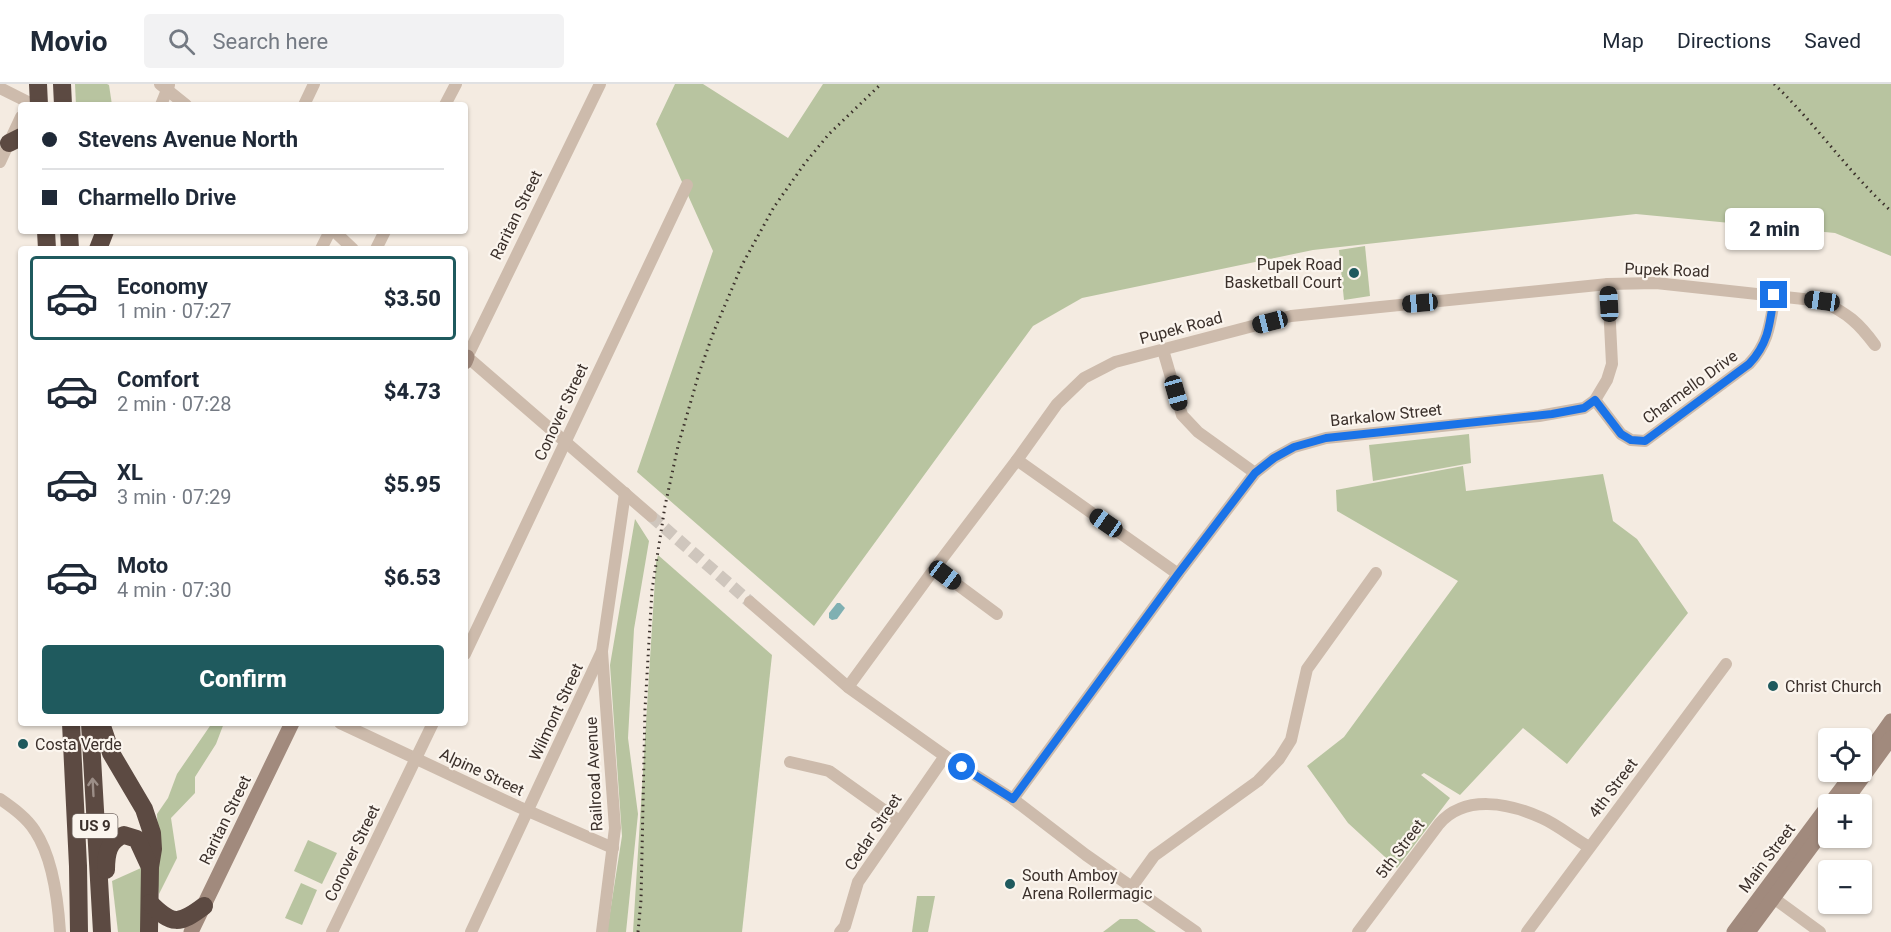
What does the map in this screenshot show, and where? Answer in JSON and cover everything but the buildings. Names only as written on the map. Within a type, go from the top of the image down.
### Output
[{"type":"highway","points":[[32,102],[37,84]]},
{"type":"highway","points":[[62,84],[63,102]]},
{"type":"highway","name":"US 9","points":[[71,726],[79,888],[96,931]]},
{"type":"highway","name":"US 9","points":[[90,726],[96,931]]},
{"type":"highway","points":[[102,726],[115,761],[147,818],[153,841],[150,867],[149,932]]},
{"type":"highway","points":[[96,931],[106,858],[112,842],[124,835],[133,837],[143,848],[150,867]]},
{"type":"highway","points":[[79,888],[79,932]]},
{"type":"highway","points":[[150,903],[165,917],[177,921],[190,917],[204,906]]},
{"type":"main road","points":[[1872,748],[1891,721]]},
{"type":"main road","name":"Raritan Street","points":[[191,932],[291,726]]},
{"type":"main road","points":[[1851,794],[1891,738]]},
{"type":"main road","name":"Main Street","points":[[1837,794],[1847,782]]},
{"type":"main road","name":"Main Street","points":[[1748,932],[1769,895],[1818,822]]},
{"type":"main road","name":"Main Street","points":[[1734,932],[1769,895],[1818,836]]},
{"type":"street","points":[[305,102],[314,84]]},
{"type":"street","points":[[447,102],[456,84]]},
{"type":"street","name":"Raritan Street","points":[[468,354],[600,84]]},
{"type":"street","points":[[162,102],[166,86],[183,102]]},
{"type":"street","points":[[0,88],[27,102]]},
{"type":"street","points":[[0,162],[15,140]]},
{"type":"street","name":"Conover Street","points":[[468,648],[687,185]]},
{"type":"street","points":[[336,234],[350,246]]},
{"type":"street","name":"Pupek Road","points":[[848,687],[1057,404],[1084,378],[1115,362],[1292,316],[1608,284],[1656,283],[1822,301],[1858,323],[1875,345]]},
{"type":"street","points":[[1595,400],[1607,380],[1612,364],[1608,284]]},
{"type":"street","name":"Charmello Drive","points":[[1595,400],[1621,434],[1631,440],[1645,441],[1749,364],[1761,352],[1770,324],[1774,295]]},
{"type":"street","points":[[1163,350],[1182,415],[1198,432],[1255,473]]},
{"type":"street","points":[[468,360],[566,441],[651,516]]},
{"type":"street","name":"Barkalow Street","points":[[1013,799],[1255,473],[1274,458],[1294,447],[1326,438],[1556,414],[1584,408],[1595,400]]},
{"type":"street","points":[[1017,460],[1178,574]]},
{"type":"street","name":"Wilmont Street","points":[[471,932],[602,651],[625,493]]},
{"type":"street","points":[[935,568],[997,614]]},
{"type":"street","points":[[1131,888],[1154,856],[1258,781],[1279,759],[1291,740],[1307,669],[1376,573]]},
{"type":"street","points":[[750,602],[848,687],[945,756],[1013,799],[1131,888],[1194,932]]},
{"type":"street","name":"Railroad Avenue","points":[[602,651],[615,828],[602,932]]},
{"type":"street","name":"4th Street","points":[[1527,932],[1726,664]]},
{"type":"street","name":"Alpine Street","points":[[346,726],[528,812],[613,848]]},
{"type":"street","name":"Conover Street","points":[[332,932],[431,726]]},
{"type":"street","name":"Cedar Street","points":[[840,932],[858,882],[945,756]]},
{"type":"street","points":[[790,762],[829,771],[899,821]]},
{"type":"street","points":[[0,799],[30,824],[44,848],[53,880],[60,932]]},
{"type":"street","name":"5th Street","points":[[1358,932],[1448,814],[1460,807],[1480,803],[1511,808],[1542,818],[1589,847]]},
{"type":"street","points":[[1769,895],[1820,932]]},
{"type":"green space","points":[[75,84],[109,85],[112,102],[76,102]]},
{"type":"green space","points":[[675,84],[703,84],[788,138],[823,84],[1891,84],[1891,256],[1835,233],[1636,214],[1313,250],[1082,298],[1033,326],[814,626],[637,472],[713,251],[656,124]]},
{"type":"green space","name":"Pupek Road Basketball Court","points":[[1365,246],[1370,296],[1344,300],[1339,250]]},
{"type":"green space","points":[[1469,434],[1471,463],[1373,481],[1369,445]]},
{"type":"green space","points":[[1463,466],[1466,491],[1603,474],[1613,521],[1637,539],[1688,613],[1567,764],[1523,728],[1460,795],[1424,773],[1421,775],[1450,798],[1397,868],[1348,823],[1307,766],[1344,737],[1458,581],[1337,511],[1336,490]]},
{"type":"green space","points":[[635,519],[649,541],[634,629],[628,738],[638,814],[626,932],[607,932],[622,836],[610,665]]},
{"type":"green space","points":[[658,555],[772,655],[742,932],[633,932]]},
{"type":"green space","points":[[210,726],[223,726],[216,744],[195,777],[195,793],[171,818],[177,858],[159,894],[156,866],[159,862],[157,814],[168,798],[177,774]]},
{"type":"green space","points":[[308,840],[337,853],[322,884],[294,871]]},
{"type":"green space","points":[[141,868],[142,932],[118,932],[112,881]]},
{"type":"green space","points":[[301,883],[317,890],[302,925],[285,918]]},
{"type":"green space","points":[[917,896],[935,896],[928,932],[912,932]]},
{"type":"green space","points":[[1120,919],[1137,919],[1156,932],[1103,932]]},
{"type":"water","points":[[837,603],[845,608],[837,619],[832,620],[829,618],[829,613]]},
{"type":"tunnel","points":[[651,516],[750,602]]},
{"type":"railway","points":[[638,932],[641,900],[645,709],[652,590],[665,506],[678,446],[714,331],[742,265],[774,207],[829,134],[881,84]]},
{"type":"railway","points":[[1774,84],[1891,211]]},
{"type":"place","name":"Pupek Road Basketball Court","points":[[1354,273]]},
{"type":"place","name":"Christ Church","points":[[1773,686]]},
{"type":"place","name":"Costa Verde","points":[[23,744]]},
{"type":"place","name":"South Amboy Arena Rollermagic","points":[[1010,884]]},
{"type":"route","points":[[962,767],[1013,799],[1190,557],[1255,473],[1274,458],[1294,447],[1326,438],[1552,414],[1584,408],[1595,400],[1621,434],[1631,440],[1645,441],[1749,364],[1761,352],[1770,324],[1774,295]]}]
